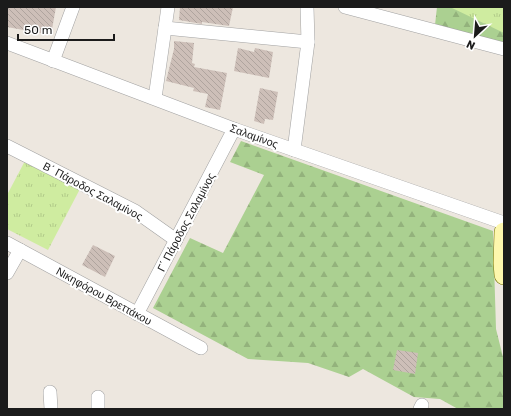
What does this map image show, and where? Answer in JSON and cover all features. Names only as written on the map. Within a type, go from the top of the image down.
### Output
[{"type":"street","points":[[53,61],[72,7]]},
{"type":"street","points":[[155,98],[168,7]]},
{"type":"street","points":[[294,150],[308,42],[307,7]]},
{"type":"street","points":[[345,7],[504,49]]},
{"type":"street","points":[[165,28],[308,42]]},
{"type":"street","name":"Σαλαμίνος","points":[[7,43],[234,129],[504,223]]},
{"type":"street","name":"Γ΄ Πάροδος Σαλαμίνος","points":[[137,314],[234,129]]},
{"type":"street","name":"Β΄ Πάροδος Σαλαμίνος","points":[[7,146],[135,211],[176,240]]},
{"type":"street","points":[[504,232],[504,275]]},
{"type":"street","name":"Νικηφόρου Βρεττάκου","points":[[7,243],[201,348]]},
{"type":"street","points":[[7,273],[20,250]]},
{"type":"street","points":[[50,392],[51,409]]},
{"type":"green space","points":[[437,7],[504,7],[504,44]]},
{"type":"green space","points":[[437,7],[450,7],[504,33],[504,44],[435,25]]},
{"type":"green space","points":[[241,141],[493,231],[496,329],[504,361],[504,409],[458,409],[440,399],[414,397],[363,369],[349,377],[308,363],[248,359],[153,308],[190,238],[223,253],[264,175],[230,162]]},
{"type":"green space","points":[[26,159],[81,187],[48,250],[7,229],[7,195]]},
{"type":"building","points":[[7,7],[56,7],[51,35],[7,27]]},
{"type":"building","points":[[180,7],[233,7],[229,26],[202,22],[202,24],[179,20]]},
{"type":"building","points":[[174,41],[194,43],[192,63],[195,64],[194,67],[227,73],[220,110],[205,107],[208,94],[193,91],[194,88],[166,81],[174,49]]},
{"type":"building","points":[[238,48],[254,52],[255,48],[273,52],[269,78],[234,71]]},
{"type":"building","points":[[260,88],[278,92],[273,120],[265,119],[264,124],[254,121]]},
{"type":"building","points":[[93,245],[115,256],[105,277],[82,265]]},
{"type":"building","points":[[397,350],[418,353],[415,374],[393,370]]}]
